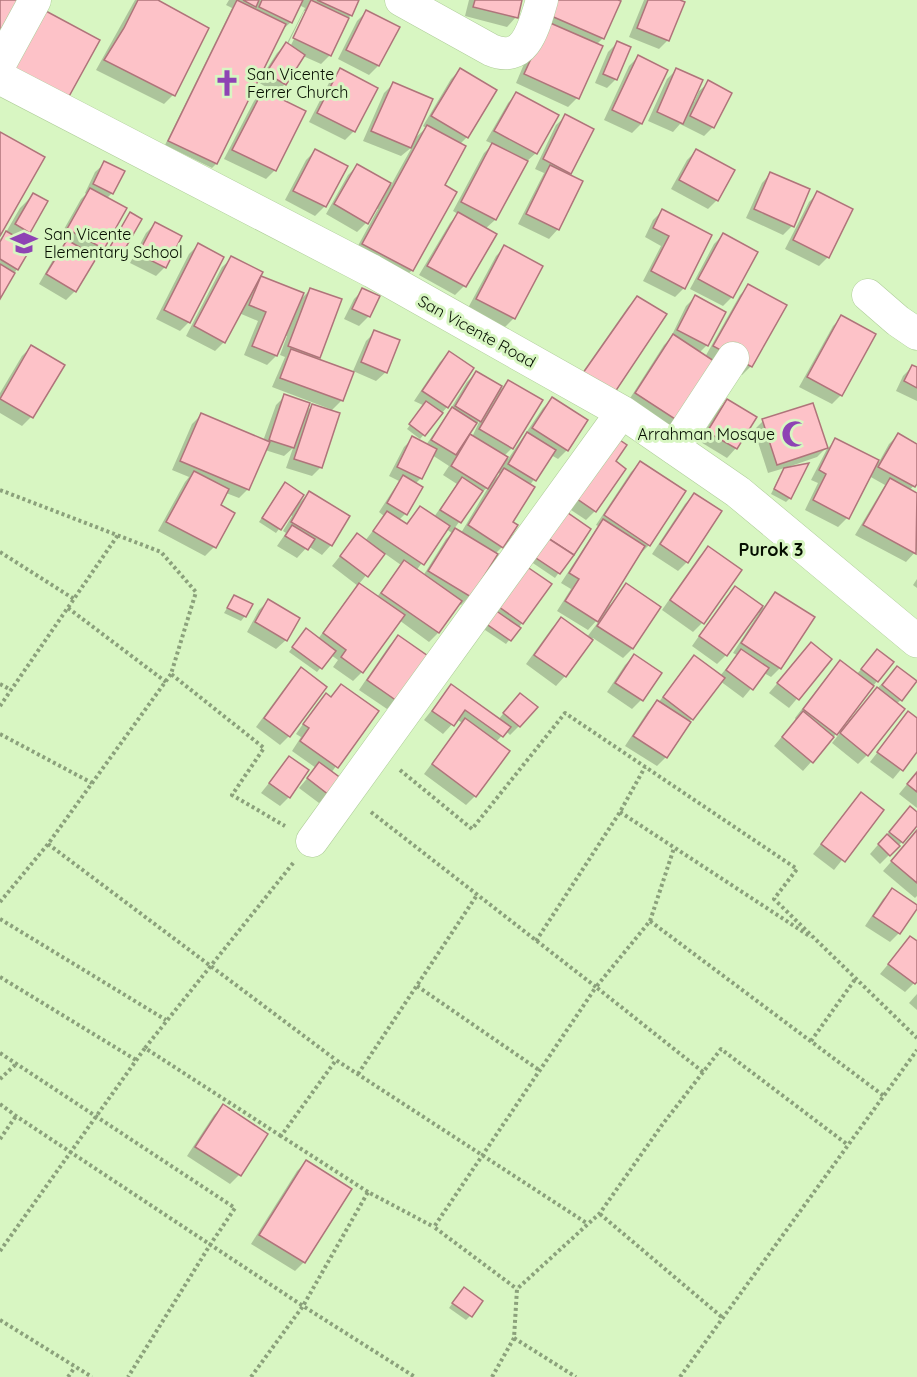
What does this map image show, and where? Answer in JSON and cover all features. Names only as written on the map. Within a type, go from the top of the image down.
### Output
[{"type":"street","points":[[0,64],[35,0]]},
{"type":"street","points":[[401,0],[491,50],[506,54],[518,50],[528,39],[542,0]]},
{"type":"street","name":"San Vicente Road","points":[[0,78],[372,271],[622,412],[738,492],[917,641]]},
{"type":"street","points":[[868,295],[917,334]]},
{"type":"street","points":[[674,447],[733,358]]},
{"type":"street","points":[[312,841],[622,412]]},
{"type":"path","points":[[0,490],[161,552],[196,592],[171,674],[166,682],[48,844],[1,899]]},
{"type":"path","points":[[0,706],[118,535]]},
{"type":"path","points":[[0,552],[74,599]]},
{"type":"path","points":[[68,608],[166,682]]},
{"type":"path","points":[[0,1251],[166,1020],[312,841],[232,795],[264,748],[171,674]]},
{"type":"path","points":[[0,684],[11,690]]},
{"type":"path","points":[[395,766],[472,829],[565,713],[797,869],[774,899],[917,1038]]},
{"type":"path","points":[[0,734],[92,783]]},
{"type":"path","points":[[536,940],[620,812],[645,767]]},
{"type":"path","points":[[365,808],[704,1072]]},
{"type":"path","points":[[620,812],[819,943]]},
{"type":"path","points":[[48,844],[336,1060],[588,1224]]},
{"type":"path","points":[[434,1227],[596,987],[650,921],[674,848]]},
{"type":"path","points":[[358,1074],[477,895]]},
{"type":"path","points":[[0,918],[166,1020]]},
{"type":"path","points":[[650,921],[884,1096]]},
{"type":"path","points":[[0,977],[136,1060]]},
{"type":"path","points":[[811,1041],[856,978]]},
{"type":"path","points":[[417,986],[539,1070]]},
{"type":"path","points":[[145,1048],[368,1192],[434,1227],[517,1289]]},
{"type":"path","points":[[492,1377],[514,1338],[517,1289],[600,1213],[662,1125],[721,1050],[848,1145]]},
{"type":"path","points":[[680,1377],[917,1050]]},
{"type":"path","points":[[0,1053],[235,1209],[128,1377]]},
{"type":"path","points":[[281,1136],[336,1060]]},
{"type":"path","points":[[0,1078],[15,1065]]},
{"type":"path","points":[[0,1104],[70,1153],[415,1377]]},
{"type":"path","points":[[0,1139],[16,1116]]},
{"type":"path","points":[[250,1377],[303,1306],[368,1192]]},
{"type":"path","points":[[600,1213],[723,1317]]},
{"type":"path","points":[[0,1320],[92,1377]]},
{"type":"path","points":[[514,1338],[576,1377]]},
{"type":"path","points":[[68,1377],[75,1367]]},
{"type":"building","points":[[0,0],[22,0],[0,32]]},
{"type":"building","points":[[138,0],[158,0],[209,28],[175,96],[104,60]]},
{"type":"building","name":"San Vicente Ferrer Church","points":[[237,0],[286,24],[217,164],[168,141]]},
{"type":"building","points":[[243,0],[259,0],[256,7]]},
{"type":"building","points":[[262,0],[303,0],[292,23],[259,7]]},
{"type":"building","points":[[311,0],[349,18],[331,56],[293,38]]},
{"type":"building","points":[[317,0],[359,0],[352,16]]},
{"type":"building","points":[[475,0],[522,0],[518,18],[473,7]]},
{"type":"building","points":[[555,0],[621,1],[604,39],[549,15]]},
{"type":"building","points":[[648,0],[685,2],[669,41],[637,28]]},
{"type":"building","points":[[44,10],[100,40],[67,100],[12,70]]},
{"type":"building","points":[[366,10],[400,27],[379,66],[346,50]]},
{"type":"building","points":[[548,22],[603,46],[579,99],[524,74]]},
{"type":"building","points":[[617,41],[631,47],[617,80],[603,74]]},
{"type":"building","points":[[286,42],[305,55],[286,85],[266,73]]},
{"type":"building","points":[[638,55],[668,70],[642,124],[612,110]]},
{"type":"building","points":[[340,68],[378,88],[355,132],[317,113]]},
{"type":"building","points":[[460,68],[497,90],[468,138],[431,116]]},
{"type":"building","points":[[676,68],[703,80],[683,124],[657,112]]},
{"type":"building","points":[[708,80],[732,93],[714,128],[690,116]]},
{"type":"building","points":[[393,82],[433,99],[411,148],[371,131]]},
{"type":"building","points":[[263,90],[306,111],[276,171],[232,150]]},
{"type":"building","points":[[516,92],[559,115],[537,154],[494,131]]},
{"type":"building","points":[[565,114],[594,129],[571,174],[543,159]]},
{"type":"building","points":[[427,125],[466,146],[445,185],[457,192],[413,271],[362,244]]},
{"type":"building","points":[[0,132],[45,157],[0,236]]},
{"type":"building","points":[[492,143],[528,161],[496,220],[461,202]]},
{"type":"building","points":[[315,149],[348,166],[326,207],[293,191]]},
{"type":"building","points":[[696,149],[735,170],[718,201],[679,180]]},
{"type":"building","points":[[104,161],[125,171],[113,194],[93,184]]},
{"type":"building","points":[[357,164],[391,183],[368,224],[334,204]]},
{"type":"building","points":[[550,165],[583,181],[559,230],[526,214]]},
{"type":"building","points":[[770,172],[810,189],[794,227],[754,209]]},
{"type":"building","points":[[90,188],[127,208],[104,249],[67,229]]},
{"type":"building","points":[[817,191],[853,209],[829,258],[793,240]]},
{"type":"building","points":[[33,193],[48,201],[30,233],[15,224]]},
{"type":"building","points":[[662,209],[712,235],[685,289],[651,271],[669,236],[653,228]]},
{"type":"building","points":[[130,212],[142,219],[122,254],[110,247]]},
{"type":"building","points":[[458,212],[497,234],[466,287],[427,266]]},
{"type":"building","points":[[155,222],[182,236],[166,268],[138,254]]},
{"type":"building","points":[[6,231],[32,246],[18,270],[0,259],[0,242]]},
{"type":"building","points":[[723,233],[758,252],[733,298],[698,279]]},
{"type":"building","points":[[67,240],[97,257],[76,292],[46,274]]},
{"type":"building","points":[[198,243],[224,257],[190,323],[164,310]]},
{"type":"building","points":[[504,245],[543,266],[515,319],[476,299]]},
{"type":"building","points":[[231,256],[263,272],[225,343],[194,326]]},
{"type":"building","points":[[0,264],[15,273],[0,299]]},
{"type":"building","points":[[261,276],[304,293],[277,356],[252,346],[266,312],[249,305]]},
{"type":"building","points":[[748,284],[787,305],[752,367],[713,346]]},
{"type":"building","points":[[310,288],[342,299],[320,358],[288,346]]},
{"type":"building","points":[[362,288],[380,296],[370,317],[352,309]]},
{"type":"building","points":[[695,295],[726,312],[708,346],[677,330]]},
{"type":"building","points":[[637,296],[667,314],[615,392],[583,373]]},
{"type":"building","points":[[841,315],[876,334],[842,396],[807,377]]},
{"type":"building","points":[[374,330],[400,340],[387,373],[361,362]]},
{"type":"building","points":[[673,334],[717,363],[678,421],[635,393]]},
{"type":"building","points":[[31,345],[65,365],[33,418],[0,399]]},
{"type":"building","points":[[291,349],[354,372],[343,401],[280,378]]},
{"type":"building","points":[[449,351],[474,368],[448,408],[422,391]]},
{"type":"building","points":[[912,365],[917,367],[917,388],[904,381]]},
{"type":"building","points":[[476,371],[502,386],[481,422],[455,406]]},
{"type":"building","points":[[508,380],[543,400],[513,449],[479,429]]},
{"type":"building","points":[[284,394],[310,403],[294,448],[269,440]]},
{"type":"building","points":[[552,397],[588,420],[568,451],[532,428]]},
{"type":"building","points":[[727,399],[757,417],[737,449],[707,432]]},
{"type":"building","points":[[426,401],[443,413],[425,436],[409,424]]},
{"type":"building","name":"Arrahman Mosque","points":[[813,403],[828,448],[777,465],[762,419]]},
{"type":"building","points":[[312,404],[340,413],[322,468],[294,459]]},
{"type":"building","points":[[452,407],[477,423],[456,455],[431,440]]},
{"type":"building","points":[[201,413],[270,442],[249,490],[180,461]]},
{"type":"building","points":[[527,432],[556,450],[536,481],[508,464]]},
{"type":"building","points":[[608,432],[627,445],[616,461],[626,469],[596,512],[567,492]]},
{"type":"building","points":[[898,433],[917,444],[917,484],[915,487],[878,467]]},
{"type":"building","points":[[470,434],[508,457],[488,489],[451,466]]},
{"type":"building","points":[[412,436],[437,449],[422,479],[397,467]]},
{"type":"building","points":[[835,438],[879,460],[849,519],[813,500],[826,474],[819,470]]},
{"type":"building","points":[[640,461],[686,491],[650,546],[604,515]]},
{"type":"building","points":[[809,463],[791,499],[774,489],[784,468]]},
{"type":"building","points":[[504,468],[535,487],[513,522],[518,525],[503,548],[468,525]]},
{"type":"building","points":[[194,471],[229,489],[221,505],[235,513],[216,548],[166,522]]},
{"type":"building","points":[[403,475],[423,487],[407,515],[387,503]]},
{"type":"building","points":[[462,477],[483,491],[461,523],[440,510]]},
{"type":"building","points":[[890,478],[917,493],[916,554],[863,525]]},
{"type":"building","points":[[285,482],[304,495],[281,530],[262,518]]},
{"type":"building","points":[[309,491],[350,516],[332,546],[291,522]]},
{"type":"building","points":[[694,493],[722,511],[688,563],[660,544]]},
{"type":"building","points":[[420,506],[450,526],[424,565],[373,531],[387,511],[407,524]]},
{"type":"building","points":[[558,506],[591,529],[574,555],[540,533]]},
{"type":"building","points":[[603,519],[645,546],[598,622],[565,601],[579,579],[569,573]]},
{"type":"building","points":[[292,525],[315,539],[308,550],[285,536]]},
{"type":"building","points":[[455,528],[498,554],[471,597],[428,571]]},
{"type":"building","points":[[357,533],[385,554],[368,577],[340,556]]},
{"type":"building","points":[[540,533],[574,555],[560,574],[527,552]]},
{"type":"building","points":[[708,546],[742,570],[704,624],[670,600]]},
{"type":"building","points":[[404,560],[462,601],[439,633],[381,593]]},
{"type":"building","points":[[520,562],[552,584],[523,624],[492,602]]},
{"type":"building","points":[[359,583],[405,615],[363,673],[341,657],[346,650],[323,633]]},
{"type":"building","points":[[626,583],[661,607],[633,649],[597,626]]},
{"type":"building","points":[[735,586],[763,606],[727,656],[699,636]]},
{"type":"building","points":[[775,592],[815,617],[781,669],[741,643]]},
{"type":"building","points":[[234,595],[253,604],[246,617],[227,608]]},
{"type":"building","points":[[268,599],[300,618],[287,641],[255,622]]},
{"type":"building","points":[[495,610],[521,628],[511,641],[485,623]]},
{"type":"building","points":[[561,617],[593,640],[566,677],[534,655]]},
{"type":"building","points":[[306,628],[336,651],[322,669],[292,647]]},
{"type":"building","points":[[398,635],[428,656],[397,701],[367,680]]},
{"type":"building","points":[[811,642],[832,659],[799,700],[777,683]]},
{"type":"building","points":[[741,649],[769,668],[753,690],[726,670]]},
{"type":"building","points":[[877,649],[894,662],[878,682],[861,669]]},
{"type":"building","points":[[634,654],[662,673],[643,701],[615,683]]},
{"type":"building","points":[[694,655],[725,678],[693,720],[663,697]]},
{"type":"building","points":[[840,660],[874,686],[837,735],[803,709]]},
{"type":"building","points":[[897,666],[917,681],[902,701],[882,685]]},
{"type":"building","points":[[301,667],[327,687],[290,737],[264,718]]},
{"type":"building","points":[[341,684],[379,711],[338,768],[300,741],[309,728],[303,724],[326,693],[331,697]]},
{"type":"building","points":[[451,684],[511,727],[503,737],[465,710],[454,726],[432,711]]},
{"type":"building","points":[[877,687],[905,709],[868,756],[840,733]]},
{"type":"building","points":[[520,693],[538,707],[520,727],[503,713]]},
{"type":"building","points":[[657,700],[691,722],[667,758],[633,736]]},
{"type":"building","points":[[803,711],[834,737],[813,763],[782,737]]},
{"type":"building","points":[[908,711],[917,718],[917,752],[903,771],[877,752]]},
{"type":"building","points":[[465,718],[510,751],[476,797],[432,764]]},
{"type":"building","points":[[289,756],[309,770],[290,798],[269,783]]},
{"type":"building","points":[[319,762],[342,779],[329,795],[307,778]]},
{"type":"building","points":[[917,772],[917,792],[907,784]]},
{"type":"building","points":[[861,792],[884,810],[845,862],[821,844]]},
{"type":"building","points":[[910,806],[917,812],[917,826],[903,843],[889,832]]},
{"type":"building","points":[[917,830],[917,883],[891,861]]},
{"type":"building","points":[[887,834],[900,846],[890,856],[878,844]]},
{"type":"building","points":[[892,888],[917,905],[917,909],[900,934],[873,916]]},
{"type":"building","points":[[910,936],[917,941],[917,982],[915,984],[888,964]]},
{"type":"building","points":[[223,1104],[268,1134],[241,1176],[195,1147]]},
{"type":"building","points":[[306,1160],[352,1189],[305,1263],[259,1235]]},
{"type":"building","points":[[464,1287],[483,1301],[472,1317],[452,1303]]},
{"type":"place","name":"San Vicente Ferrer Church","points":[[227,83]]},
{"type":"place","name":"San Vicente Elementary School","points":[[24,243]]},
{"type":"place","name":"Arrahman Mosque","points":[[795,434]]},
{"type":"district","name":"Purok 3","points":[[771,550]]}]
